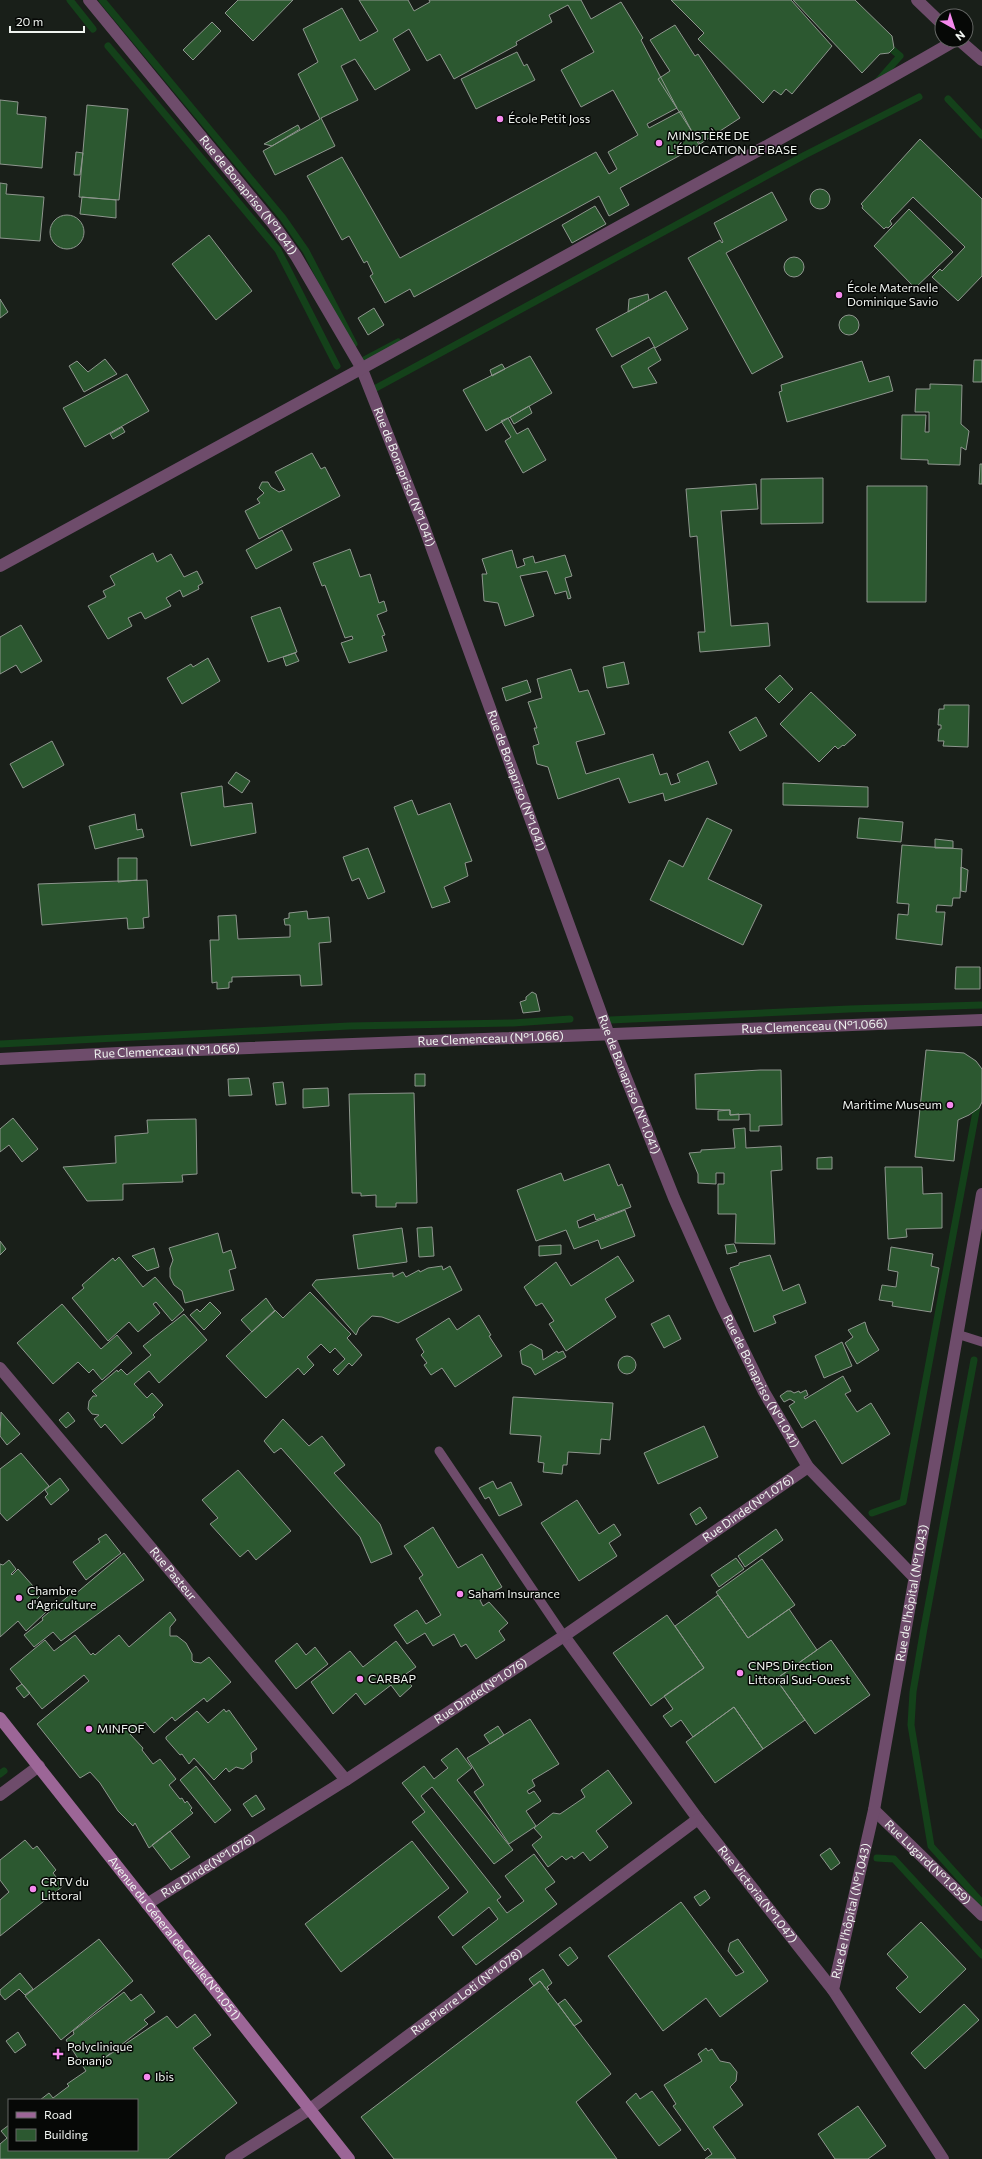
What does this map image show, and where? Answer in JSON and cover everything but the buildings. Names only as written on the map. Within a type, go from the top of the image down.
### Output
[{"type":"main road","name":"Avenue du Géneral de Gaulle(N°1.051)","points":[[0,1718],[350,2159]]},
{"type":"street","name":"Rue de Bonapriso (N°1.041)","points":[[89,0],[274,225],[296,256],[361,367],[423,524],[609,1035],[674,1198],[722,1306],[764,1392],[808,1467],[915,1578]]},
{"type":"street","points":[[917,0],[934,16]]},
{"type":"street","points":[[0,566],[361,367],[490,300],[885,82],[942,48]]},
{"type":"street","points":[[968,48],[982,60]]},
{"type":"street","name":"Rue Clemenceau (N°1.066)","points":[[0,1060],[119,1053],[982,1020]]},
{"type":"street","name":"Rue de l'hôpital (N°1.043)","points":[[833,1990],[874,1810],[982,1194]]},
{"type":"street","name":"Rue Pasteur","points":[[0,1368],[346,1780]]},
{"type":"street","name":"Rue Dinde(N°1.076)","points":[[147,1904],[346,1780],[564,1636],[808,1467]]},
{"type":"street","name":"Rue Victoria(N°1.047)","points":[[564,1636],[698,1819],[833,1990],[943,2159]]},
{"type":"street","points":[[0,1795],[39,1766]]},
{"type":"street","name":"Rue Lugard(N°1.059)","points":[[874,1810],[982,1915]]},
{"type":"street","name":"Rue Pierre Loti (N°1.078)","points":[[231,2159],[310,2109],[698,1819]]},
{"type":"lane","points":[[957,1334],[982,1342]]},
{"type":"lane","points":[[439,1451],[564,1636]]},
{"type":"waterway","points":[[70,0],[93,29]]},
{"type":"waterway","points":[[102,0],[283,218],[306,251],[354,344]]},
{"type":"waterway","points":[[878,81],[900,56],[887,45]]},
{"type":"waterway","points":[[108,46],[278,250],[337,366]]},
{"type":"waterway","points":[[376,388],[805,155],[919,97]]},
{"type":"waterway","points":[[948,99],[982,135]]},
{"type":"waterway","points":[[364,360],[398,342]]},
{"type":"waterway","points":[[610,1020],[849,1009],[982,1005]]},
{"type":"waterway","points":[[0,1044],[349,1026],[513,1023],[570,1019]]},
{"type":"waterway","points":[[872,1513],[903,1502],[978,1101]]},
{"type":"waterway","points":[[974,1360],[924,1628],[913,1692],[911,1725],[931,1846],[982,1903]]},
{"type":"waterway","points":[[0,1774],[4,1771]]},
{"type":"waterway","points":[[877,1858],[894,1859],[982,1955]]},
{"type":"place","name":"École Petit Joss","points":[[500,119]]},
{"type":"place","name":"MINISTÈRE DE L'ÉDUCATION DE BASE","points":[[659,143]]},
{"type":"place","name":"École Maternelle Dominique Savio","points":[[839,295]]},
{"type":"place","name":"Maritime Museum","points":[[950,1105]]},
{"type":"place","name":"Saham Insurance","points":[[460,1594]]},
{"type":"place","name":"Chambre d'Agriculture","points":[[19,1598]]},
{"type":"place","name":"CNPS Direction Littoral Sud-Ouest","points":[[740,1673]]},
{"type":"place","name":"CARBAP","points":[[360,1679]]},
{"type":"place","name":"MINFOF","points":[[89,1729]]},
{"type":"place","name":"CRTV du Littoral","points":[[33,1889]]},
{"type":"place","name":"Polyclinique Bonanjo","points":[[58,2054]]},
{"type":"place","name":"Ibis","points":[[147,2077]]}]
